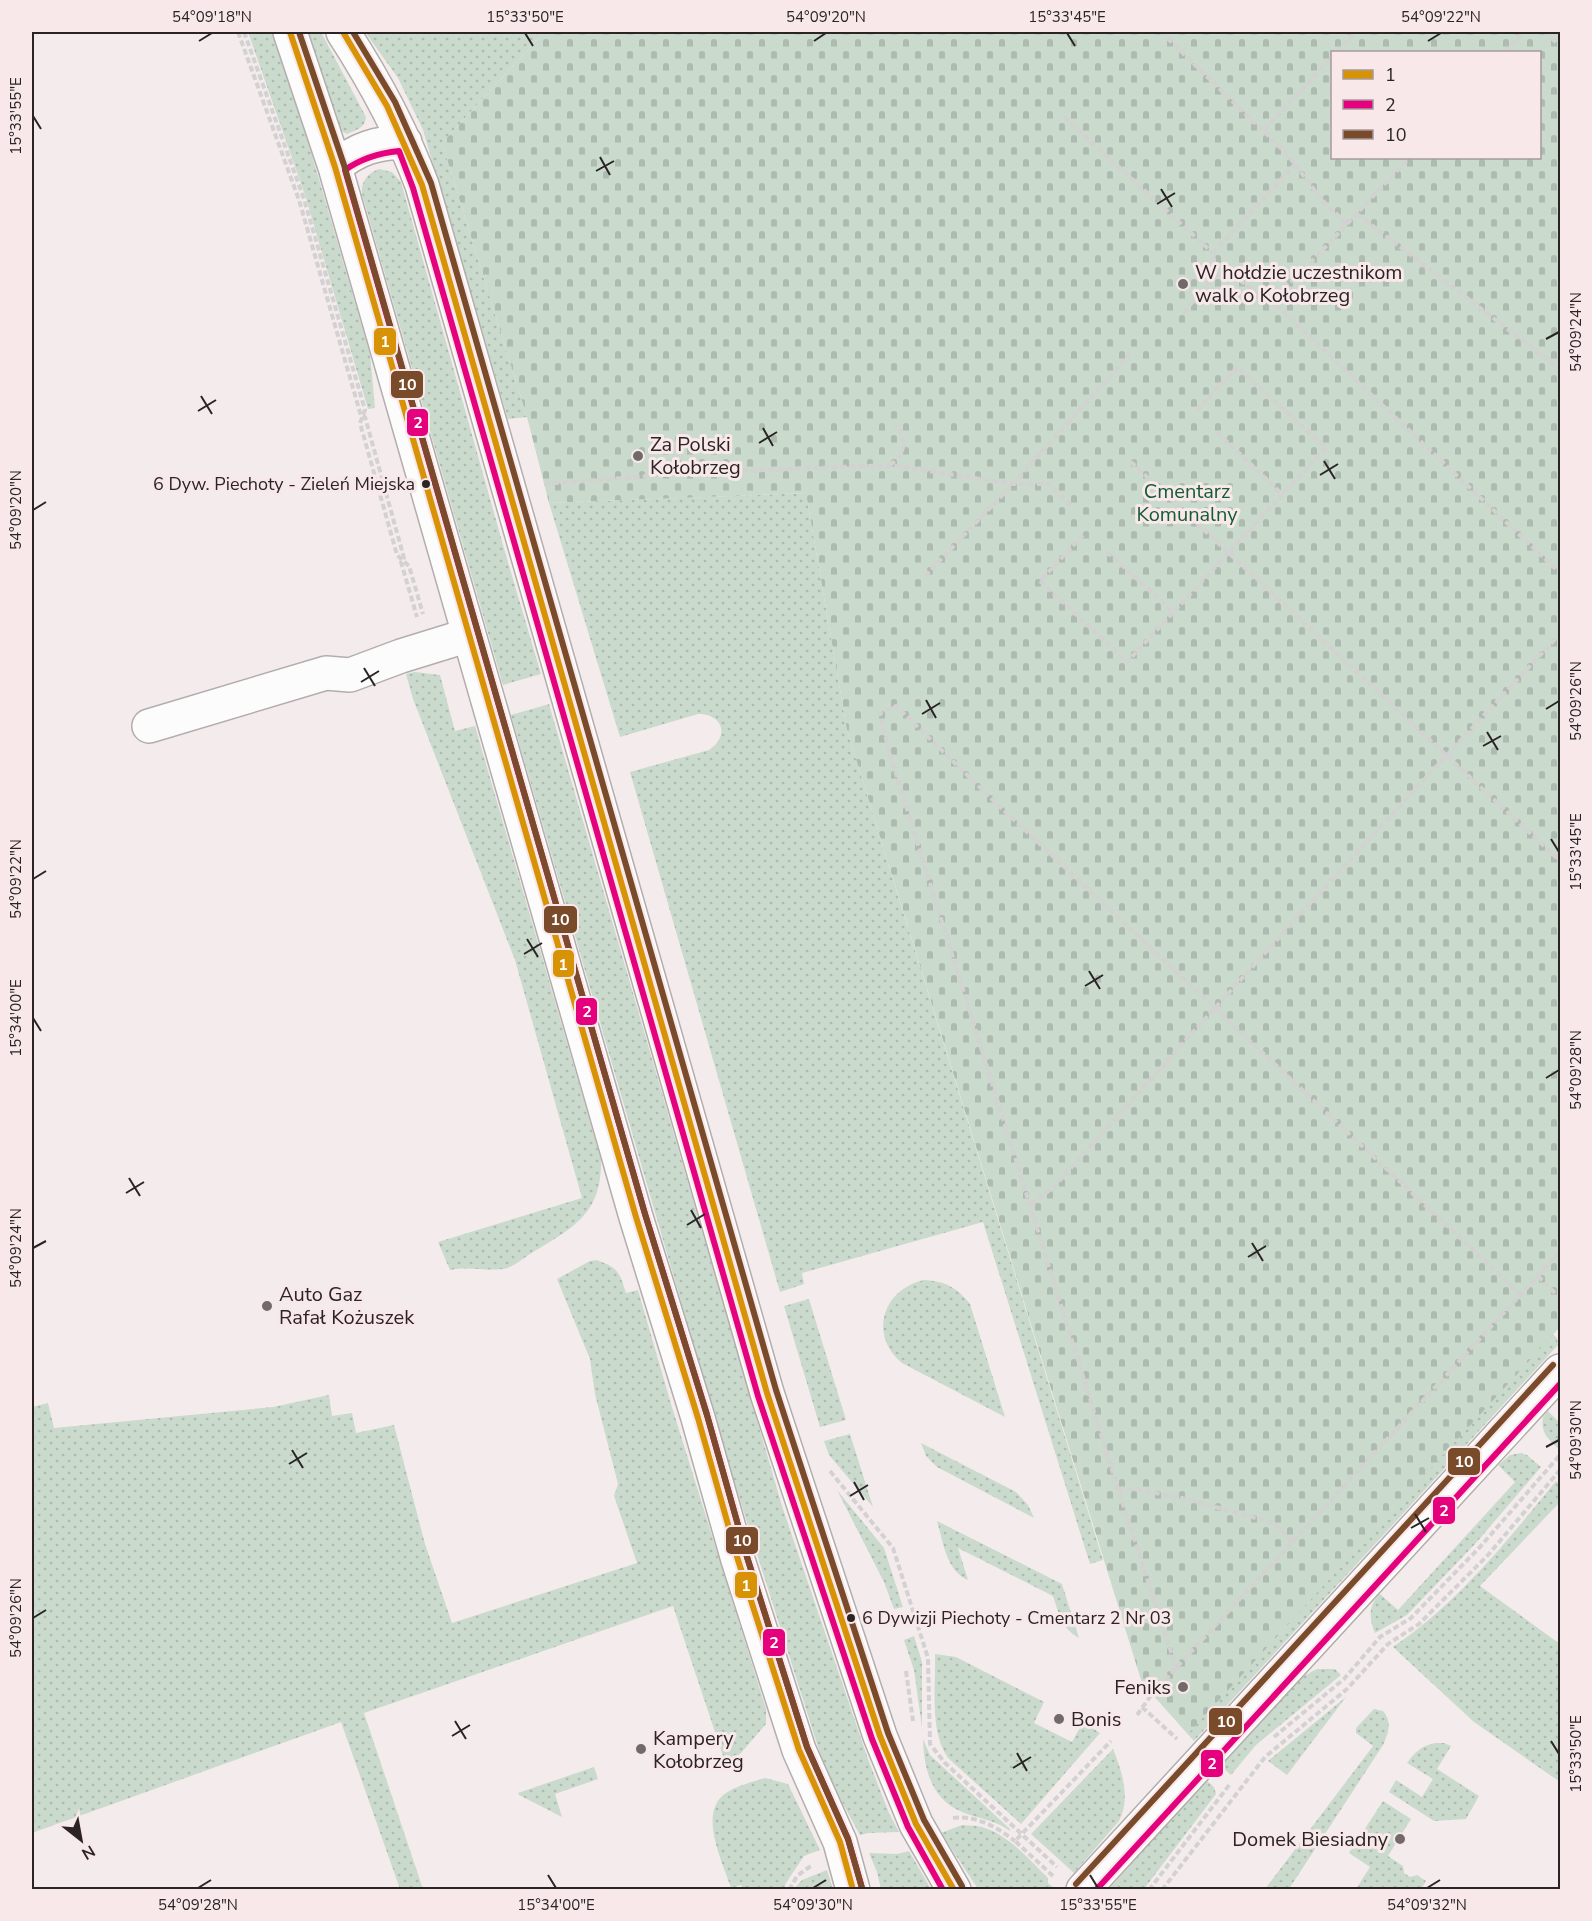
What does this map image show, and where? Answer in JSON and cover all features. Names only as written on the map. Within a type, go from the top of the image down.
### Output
[{"type":"street","points":[[290,32],[335,167],[633,1206],[698,1418],[738,1560],[799,1750],[840,1842],[853,1890]]},
{"type":"street","points":[[343,32],[374,82],[405,142],[422,185],[767,1393],[880,1736],[916,1824],[954,1890]]},
{"type":"street","points":[[335,167],[347,157],[380,143],[405,142]]},
{"type":"street","points":[[149,726],[326,672],[350,675],[469,635]]},
{"type":"street","points":[[1066,1879],[1560,1371]]},
{"type":"path","points":[[237,32],[299,200],[361,416],[365,417],[404,558],[400,562],[419,626]]},
{"type":"path","points":[[244,32],[304,199],[365,410],[363,417]]},
{"type":"path","points":[[1161,32],[1264,130],[1295,164],[1322,200],[1347,224]]},
{"type":"path","points":[[1338,51],[1356,32]]},
{"type":"path","points":[[1506,51],[1524,32]]},
{"type":"path","points":[[1545,32],[1560,46]]},
{"type":"path","points":[[1264,130],[1331,58]]},
{"type":"path","points":[[1064,117],[1213,253],[1216,275]]},
{"type":"path","points":[[1270,299],[1300,274],[1408,159]]},
{"type":"path","points":[[1213,253],[1295,164]]},
{"type":"path","points":[[1357,214],[1560,369]]},
{"type":"path","points":[[1183,313],[1216,275],[1230,272],[1261,297],[1270,299],[1560,573]]},
{"type":"path","points":[[926,576],[1131,353]]},
{"type":"path","points":[[1083,535],[1040,581],[1127,662],[1326,448],[1237,367],[1197,410]]},
{"type":"path","points":[[890,465],[897,460],[904,446],[900,430],[895,424]]},
{"type":"path","points":[[685,431],[676,443],[676,458],[679,464],[690,473]]},
{"type":"path","points":[[1217,432],[1283,495]]},
{"type":"path","points":[[1131,462],[1560,861]]},
{"type":"path","points":[[534,485],[690,473],[890,465],[1013,484],[1049,484],[1072,506]]},
{"type":"path","points":[[1107,552],[1173,612]]},
{"type":"path","points":[[402,560],[409,566],[425,621]]},
{"type":"path","points":[[1031,1204],[1054,1187],[1214,1008],[1560,634]]},
{"type":"path","points":[[1177,1670],[1118,1489],[889,751],[880,713],[896,706],[1521,1296]]},
{"type":"path","points":[[1137,1715],[1560,1252]]},
{"type":"path","points":[[1538,1276],[1560,1298]]},
{"type":"path","points":[[1267,1742],[1344,1679],[1380,1637],[1411,1618],[1480,1547],[1560,1455]]},
{"type":"path","points":[[827,1466],[893,1548],[928,1658],[930,1744],[945,1764],[1022,1833],[1066,1879]]},
{"type":"path","points":[[1162,1890],[1265,1757],[1347,1689],[1389,1644],[1419,1624],[1488,1555],[1560,1470]]},
{"type":"path","points":[[1118,1489],[1133,1489],[1182,1498],[1274,1523],[1293,1542]]},
{"type":"path","points":[[1143,1707],[1180,1742]]},
{"type":"path","points":[[1015,1841],[1111,1741]]},
{"type":"path","points":[[1149,1890],[1227,1785],[1235,1778]]},
{"type":"path","points":[[1227,1785],[1237,1793]]},
{"type":"path","points":[[948,1818],[958,1817],[981,1821],[995,1827],[1066,1879]]},
{"type":"path","points":[[789,1890],[803,1870],[817,1863]]},
{"type":"green space","points":[[248,32],[276,32],[370,354],[375,408],[368,409],[306,198]]},
{"type":"green space","points":[[304,32],[321,32],[366,117],[364,124],[357,130],[347,134],[339,130]]},
{"type":"green space","points":[[365,32],[544,32],[442,143],[527,417],[508,419],[423,130],[398,78]]},
{"type":"green space","name":"Cmentarz Komunalny","points":[[544,32],[1560,32],[1560,1327],[1188,1734],[1142,1683],[847,730],[806,493],[549,503],[527,417],[442,143]]},
{"type":"green space","points":[[379,169],[392,172],[401,182],[541,674],[503,685],[362,194],[366,178]]},
{"type":"green space","points":[[806,493],[847,730],[1103,1560],[1090,1564],[983,1222],[802,1273],[804,1284],[780,1292],[630,772],[709,750],[720,738],[721,727],[713,718],[698,714],[620,737],[549,503]]},
{"type":"green space","points":[[415,672],[440,675],[455,731],[475,726],[601,1160],[596,1194],[582,1218],[559,1236],[505,1269],[450,1270],[438,1242],[582,1198],[515,960],[413,699],[406,674]]},
{"type":"green space","points":[[549,704],[782,1506],[868,1759],[899,1832],[860,1835],[832,1784],[823,1763],[721,1440],[511,715]]},
{"type":"green space","points":[[596,1260],[614,1268],[622,1280],[626,1293],[638,1290],[766,1709],[766,1724],[741,1753],[726,1765],[673,1606],[364,1713],[423,1889],[400,1889],[341,1722],[32,1833],[32,1407],[48,1403],[54,1428],[273,1407],[329,1395],[332,1416],[352,1413],[356,1433],[394,1425],[425,1544],[452,1623],[637,1563],[614,1496],[618,1484],[595,1394],[590,1359],[557,1279]]},
{"type":"green space","points":[[924,1280],[950,1286],[970,1304],[1005,1417],[902,1363],[892,1352],[885,1339],[883,1327],[885,1314],[898,1293]]},
{"type":"green space","points":[[809,1299],[846,1420],[820,1427],[784,1306]]},
{"type":"green space","points":[[1526,1309],[1557,1338],[1558,1345],[1194,1741],[1162,1705]]},
{"type":"green space","points":[[1548,1411],[1560,1423],[1559,1449],[1544,1432],[1543,1417]]},
{"type":"green space","points":[[850,1434],[873,1507],[829,1455],[824,1441]]},
{"type":"green space","points":[[921,1443],[1016,1492],[1028,1505],[1034,1518],[937,1467],[926,1456]]},
{"type":"green space","points":[[1521,1453],[1527,1455],[1541,1467],[1476,1543],[1407,1615],[1375,1633],[1371,1612],[1376,1598],[1380,1594],[1398,1610],[1515,1482],[1498,1465],[1510,1455]]},
{"type":"green space","points":[[1556,1481],[1560,1485],[1560,1502],[1480,1586],[1560,1644],[1560,1782],[1474,1722],[1393,1647],[1417,1630],[1460,1591],[1500,1548]]},
{"type":"green space","points":[[837,1490],[884,1548],[903,1607],[894,1609],[884,1582]]},
{"type":"green space","points":[[937,1521],[1062,1584],[1079,1638],[1065,1626],[1053,1596],[958,1548],[968,1580],[961,1576],[950,1563]]},
{"type":"green space","points":[[914,1636],[922,1662],[922,1727],[914,1670],[904,1640]]},
{"type":"green space","points":[[935,1654],[956,1657],[1044,1702],[1034,1723],[1072,1742],[1083,1722],[1100,1733],[1021,1824],[948,1758],[942,1747],[936,1722]]},
{"type":"green space","points":[[1317,1669],[1335,1669],[1341,1675],[1256,1745],[1231,1775],[1221,1766],[1302,1677]]},
{"type":"green space","points":[[1346,1697],[1287,1775],[1268,1761]]},
{"type":"green space","points":[[1374,1709],[1383,1711],[1389,1723],[1383,1745],[1289,1889],[1265,1889],[1373,1746],[1356,1733],[1356,1728]]},
{"type":"green space","points":[[923,1739],[930,1755],[1010,1831],[991,1821],[962,1812],[943,1799],[931,1782],[925,1761]]},
{"type":"green space","points":[[1436,1743],[1451,1746],[1437,1769],[1479,1796],[1466,1819],[1434,1821],[1389,1792],[1396,1780],[1422,1797],[1433,1779],[1407,1763],[1419,1750]]},
{"type":"green space","points":[[1113,1749],[1124,1785],[1123,1812],[1119,1821],[1074,1873],[1031,1834]]},
{"type":"green space","points":[[594,1767],[598,1779],[555,1794],[562,1817],[518,1793]]},
{"type":"green space","points":[[765,1778],[788,1784],[820,1850],[804,1856],[784,1889],[743,1889],[741,1885],[731,1888],[718,1852],[713,1812],[726,1793]]},
{"type":"green space","points":[[1206,1780],[1214,1787],[1216,1794],[1144,1889],[1108,1890]]},
{"type":"green space","points":[[1383,1801],[1411,1819],[1388,1856],[1403,1866],[1404,1873],[1410,1877],[1417,1875],[1426,1881],[1421,1889],[1356,1889],[1370,1867],[1349,1853]]},
{"type":"green space","points":[[962,1825],[982,1827],[1003,1837],[1048,1878],[1048,1883],[1055,1889],[978,1889],[941,1833]]},
{"type":"green space","points":[[909,1851],[931,1889],[881,1889],[869,1853],[897,1854]]},
{"type":"green space","points":[[827,1870],[833,1889],[794,1889],[802,1880]]},
{"type":"transit line","name":"1","points":[[290,32],[335,167],[636,1217],[698,1418],[738,1560],[799,1750],[840,1842],[853,1890]]},
{"type":"transit line","name":"10","points":[[299,32],[344,165],[645,1214],[707,1415],[747,1557],[807,1747],[848,1839],[862,1888]]},
{"type":"transit line","name":"1","points":[[343,32],[387,106],[422,185],[767,1393],[880,1736],[916,1824],[954,1890]]},
{"type":"transit line","name":"10","points":[[353,32],[395,102],[431,183],[776,1390],[888,1733],[924,1820],[962,1886]]},
{"type":"transit line","name":"2","points":[[862,1888],[848,1839],[807,1747],[747,1557],[707,1415],[645,1214],[345,170],[364,159],[378,155],[399,151],[413,188],[758,1396],[872,1739],[908,1827],[943,1890]]},
{"type":"transit line","name":"10","points":[[1076,1884],[1553,1365]]},
{"type":"transit line","name":"2","points":[[1096,1890],[1560,1384]]},
{"type":"place","name":"W hołdzie uczestnikom walk o Kołobrzeg","points":[[1183,284]]},
{"type":"place","name":"Za Polski Kołobrzeg","points":[[638,456]]},
{"type":"place","name":"6 Dyw. Piechoty - Zieleń Miejska","points":[[426,484]]},
{"type":"place","name":"Auto Gaz Rafał Kożuszek","points":[[267,1306]]},
{"type":"place","name":"6 Dywizji Piechoty - Cmentarz 2 Nr 03","points":[[851,1618]]},
{"type":"place","name":"Feniks","points":[[1183,1687]]},
{"type":"place","name":"Bonis","points":[[1059,1719]]},
{"type":"place","name":"Kampery Kołobrzeg","points":[[641,1749]]},
{"type":"place","name":"Domek Biesiadny","points":[[1400,1839]]}]
